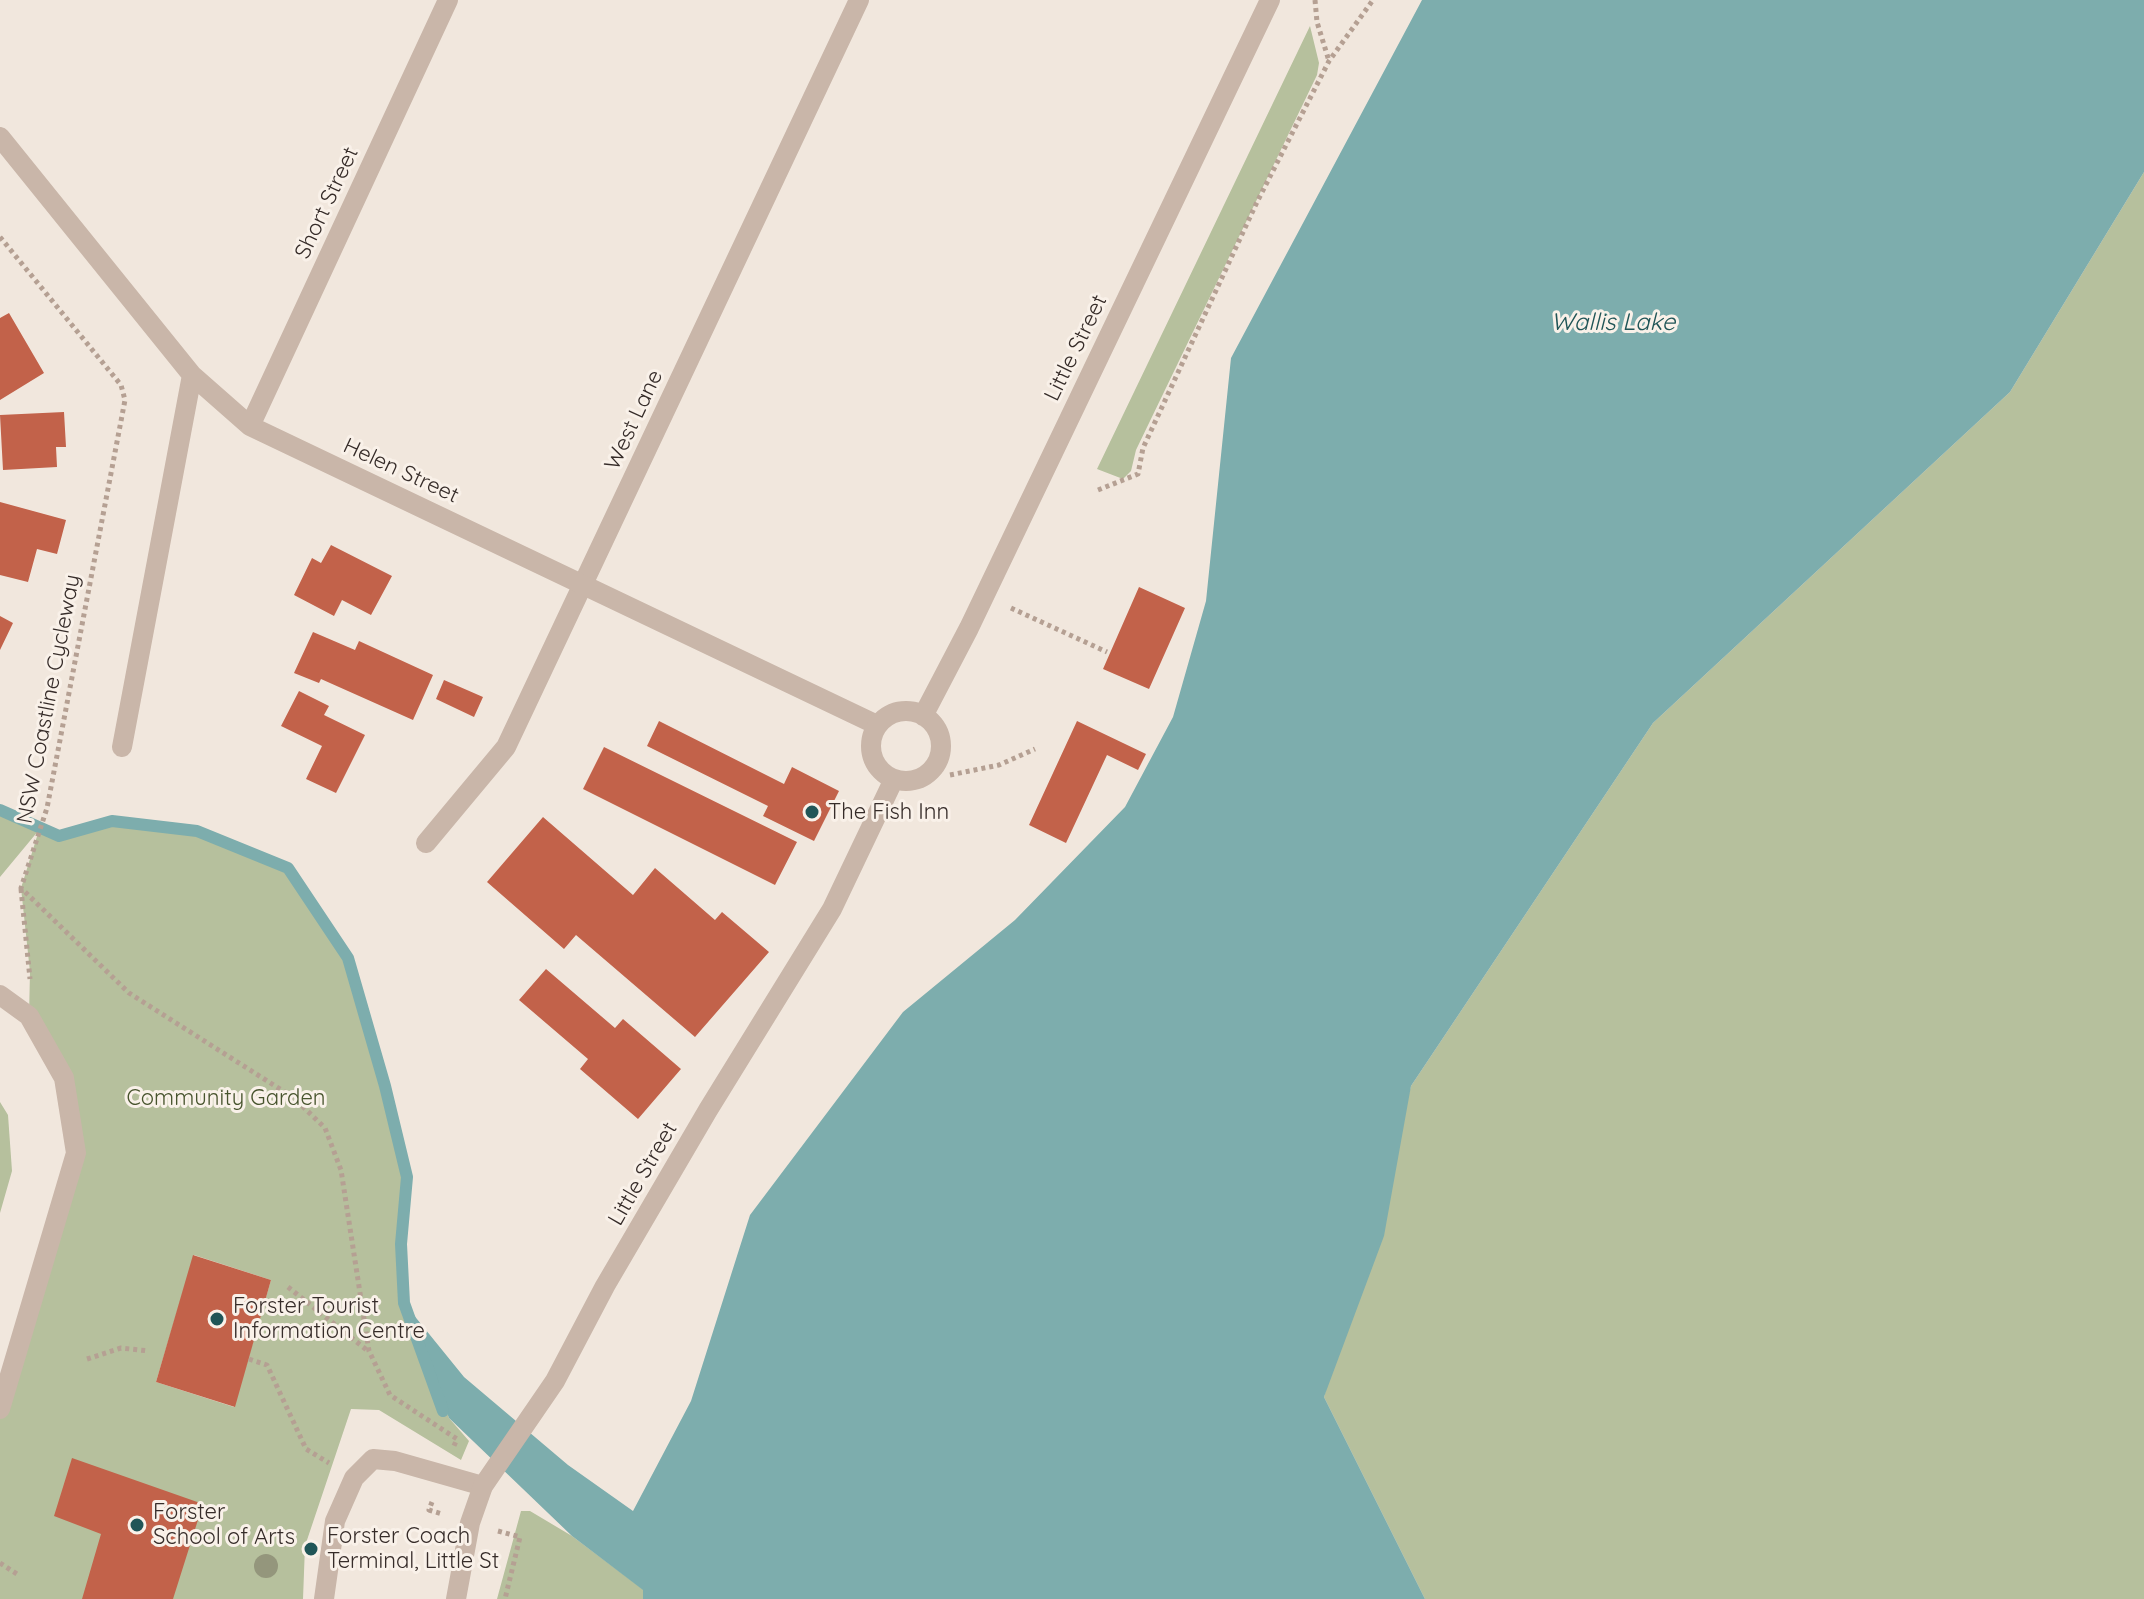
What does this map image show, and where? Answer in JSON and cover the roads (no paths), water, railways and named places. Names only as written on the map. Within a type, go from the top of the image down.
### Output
[{"type":"street","name":"Short Street","points":[[250,426],[448,0]]},
{"type":"street","name":"West Lane","points":[[426,843],[506,747],[859,0]]},
{"type":"street","name":"Little Street","points":[[923,716],[969,628],[1270,0]]},
{"type":"street","name":"Helen Street","points":[[0,137],[192,375],[250,426],[877,725]]},
{"type":"street","points":[[122,747],[192,375]]},
{"type":"street","points":[[914,712],[923,716],[939,732],[942,744],[935,766],[917,779],[894,779],[885,774],[872,757],[870,746],[877,725],[894,713],[914,712]]},
{"type":"street","name":"Little Street","points":[[456,1599],[470,1523],[483,1486],[555,1381],[605,1286],[708,1110],[832,909],[894,779]]},
{"type":"street","points":[[0,995],[29,1016],[64,1078],[76,1153],[0,1409]]},
{"type":"street","points":[[324,1599],[335,1521],[354,1478],[373,1459],[395,1461],[483,1486]]},
{"type":"water","name":"Wallis Lake","points":[[1422,0],[2144,0],[2144,172],[2010,392],[1653,723],[1411,1086],[1384,1236],[1324,1397],[1425,1599],[643,1599],[643,1590],[572,1536],[449,1418],[404,1303],[464,1377],[568,1465],[633,1511],[691,1401],[750,1215],[903,1012],[1015,920],[1125,807],[1173,717],[1206,601],[1231,358]]},
{"type":"waterway","points":[[0,810],[59,836],[112,821],[197,831],[288,868],[348,958],[385,1086],[407,1177],[401,1244],[404,1303],[443,1411]]},
{"type":"place","name":"The Fish Inn","points":[[812,812]]},
{"type":"place","name":"Forster Tourist Information Centre","points":[[217,1319]]},
{"type":"place","name":"Forster School of Arts","points":[[137,1525]]},
{"type":"place","name":"Forster Coach Terminal, Little St","points":[[311,1549]]},
{"type":"park label","name":"Community Garden","points":[[226,1098]]}]
